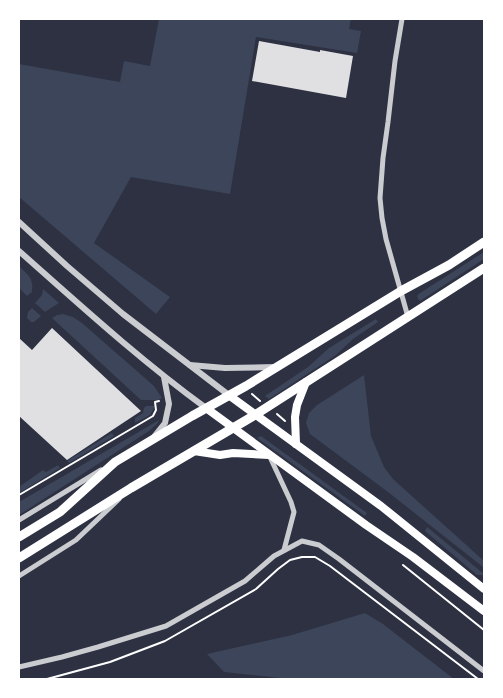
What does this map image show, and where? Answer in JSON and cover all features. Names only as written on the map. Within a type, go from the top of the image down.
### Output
[{"type":"main road","points":[[19,537],[60,512],[115,462],[206,408],[230,396],[401,291],[449,265],[484,242]]},
{"type":"main road","points":[[19,558],[131,488],[255,415],[484,268]]},
{"type":"main road","points":[[296,444],[295,417],[297,405],[306,382]]},
{"type":"main road","points":[[230,396],[381,506],[484,588]]},
{"type":"main road","points":[[206,408],[372,530],[413,557],[484,611]]},
{"type":"main road","points":[[194,451],[220,455],[233,453],[269,455]]},
{"type":"street","points":[[402,19],[382,158],[380,198],[386,239],[408,317]]},
{"type":"street","points":[[19,222],[123,314],[230,396]]},
{"type":"street","points":[[19,250],[112,333],[206,408]]},
{"type":"street","points":[[189,365],[225,368],[279,366]]},
{"type":"street","points":[[150,442],[164,423],[169,404],[164,376]]},
{"type":"street","points":[[269,455],[294,512],[284,550]]},
{"type":"street","points":[[19,520],[115,462]]},
{"type":"street","points":[[19,576],[76,540],[131,488]]},
{"type":"street","points":[[19,667],[134,637],[166,626],[245,581],[274,556],[302,541],[319,545],[339,559],[484,672]]},
{"type":"path","points":[[19,495],[152,416]]},
{"type":"path","points":[[31,679],[47,679],[110,662],[165,641],[256,589],[290,560],[302,557],[315,557],[330,566],[478,679]]},
{"type":"path","points":[[403,565],[484,630]]},
{"type":"shaded area","points":[[159,19],[351,19],[349,29],[361,31],[357,53],[256,37],[230,194],[131,177],[94,243],[170,297],[156,314],[19,197],[19,64],[120,82],[124,61],[150,66]]},
{"type":"shaded area","points":[[484,252],[484,259],[420,301],[418,299],[417,296],[420,293]]},
{"type":"shaded area","points":[[19,266],[30,277],[32,283],[32,292],[27,296],[19,288]]},
{"type":"shaded area","points":[[43,289],[59,303],[45,312],[35,303],[42,295]]},
{"type":"shaded area","points":[[32,308],[41,316],[34,322],[27,318],[28,312]]},
{"type":"shaded area","points":[[63,314],[73,317],[82,323],[154,386],[162,398],[158,400],[141,400],[52,318]]},
{"type":"shaded area","points":[[376,319],[378,322],[353,339],[336,355],[269,399],[265,396],[308,367],[329,348]]},
{"type":"shaded area","points":[[364,375],[371,436],[384,467],[393,479],[484,561],[483,567],[388,492],[310,434],[306,423],[309,413],[317,405]]},
{"type":"shaded area","points":[[146,406],[155,406],[150,415],[135,423],[135,418],[143,413]]},
{"type":"shaded area","points":[[159,420],[149,431],[19,515],[19,502]]},
{"type":"shaded area","points":[[112,433],[114,436],[69,463],[67,461]]},
{"type":"shaded area","points":[[261,436],[367,513],[365,516],[257,438]]},
{"type":"shaded area","points":[[58,465],[60,468],[19,493],[19,487],[43,470],[46,472]]},
{"type":"shaded area","points":[[427,527],[484,575],[477,575],[425,531]]},
{"type":"shaded area","points":[[365,613],[383,624],[454,679],[290,679],[224,672],[207,654],[292,635]]},
{"type":"building","points":[[259,41],[353,56],[346,98],[252,81]]},
{"type":"building","points":[[52,328],[141,411],[67,460],[19,416],[19,338],[32,350]]}]
